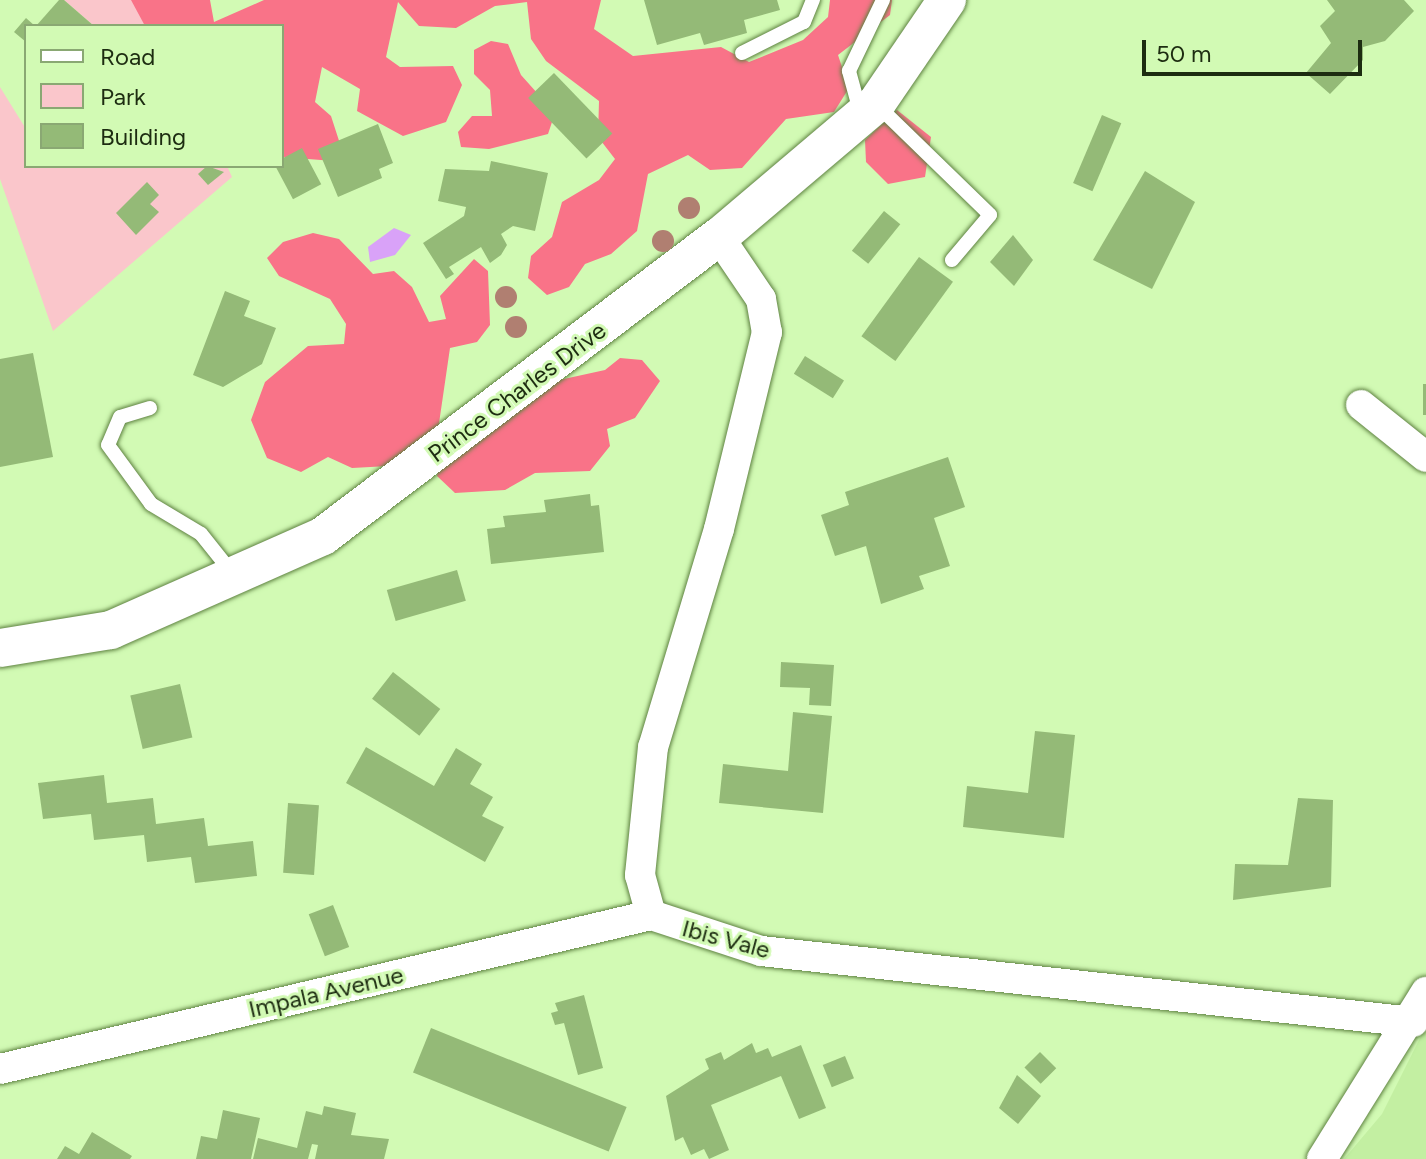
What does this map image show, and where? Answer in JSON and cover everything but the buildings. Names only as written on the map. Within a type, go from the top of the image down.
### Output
[{"type":"street","name":"Prince Charles Drive","points":[[0,648],[111,630],[235,578],[323,536],[719,237],[868,110],[947,0]]},
{"type":"street","name":"Ibis Vale","points":[[719,237],[761,299],[767,332],[719,529],[653,747],[640,875],[651,915],[761,951],[1413,1022]]},
{"type":"street","points":[[1361,405],[1426,457]]},
{"type":"street","name":"Impala Avenue","points":[[0,1069],[651,915]]},
{"type":"street","points":[[1322,1159],[1413,1022],[1426,992]]},
{"type":"lane","points":[[742,53],[804,22],[813,0]]},
{"type":"lane","points":[[883,0],[849,71],[868,110],[990,215],[952,260]]},
{"type":"lane","points":[[150,408],[120,417],[108,445],[151,504],[213,545],[235,578]]},
{"type":"shaded area","points":[[131,0],[210,0],[214,22],[264,0],[601,0],[594,29],[633,56],[721,47],[749,62],[803,40],[828,17],[830,0],[892,0],[890,15],[838,55],[849,88],[834,112],[786,119],[742,168],[710,170],[688,155],[648,174],[637,231],[611,254],[585,264],[569,287],[547,295],[528,278],[531,256],[552,237],[562,202],[599,180],[615,159],[598,137],[599,101],[546,61],[531,39],[527,2],[495,6],[456,28],[419,26],[398,2],[386,57],[400,67],[453,66],[462,85],[446,122],[403,136],[357,111],[360,89],[322,67],[315,102],[331,116],[342,150],[334,161],[284,157],[284,24],[144,24]]},
{"type":"shaded area","points":[[491,41],[508,44],[521,75],[555,113],[548,134],[489,149],[461,147],[458,132],[472,116],[492,116],[490,90],[474,74],[474,50]]},
{"type":"shaded area","points":[[897,110],[931,137],[925,177],[888,184],[866,162],[865,140]]},
{"type":"shaded area","points":[[394,228],[411,235],[395,255],[370,262],[368,247]]},
{"type":"shaded area","points":[[313,233],[339,239],[373,274],[394,271],[412,287],[429,322],[446,319],[440,296],[474,259],[488,271],[490,325],[477,342],[450,348],[437,437],[407,465],[352,468],[328,457],[301,472],[267,458],[251,420],[265,382],[308,346],[344,344],[346,324],[330,299],[279,276],[267,258],[283,242]]},
{"type":"shaded area","points":[[620,358],[642,360],[660,381],[635,418],[607,429],[610,446],[590,471],[535,473],[505,490],[455,493],[437,476],[446,430],[541,384],[605,370]]},
{"type":"shaded area","points":[[1426,1026],[1426,1159],[1344,1159],[1382,1114]]},
{"type":"green space","points":[[64,0],[146,0],[158,24],[92,24]]},
{"type":"green space","points":[[0,87],[24,126],[24,168],[228,168],[232,177],[53,331],[0,179]]}]
